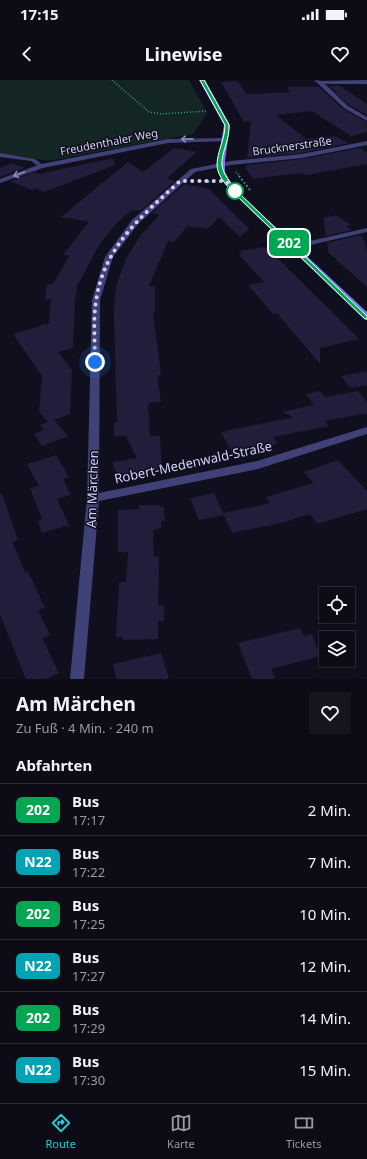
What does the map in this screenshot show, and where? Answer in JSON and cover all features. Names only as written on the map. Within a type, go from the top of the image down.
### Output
[{"type":"main road","points":[[202,80],[227,125],[226,140],[220,166],[226,181],[238,195],[367,317]]},
{"type":"street","points":[[318,81],[367,82]]},
{"type":"street","points":[[318,81],[346,107],[367,119]]},
{"type":"street","name":"Freudenthaler Weg","points":[[0,181],[41,166],[172,140],[226,140]]},
{"type":"street","name":"Brucknerstraße","points":[[220,166],[302,156],[367,143]]},
{"type":"street","name":"Am Märchen","points":[[77,679],[93,498],[96,300],[109,257],[135,222],[193,170],[220,166]]},
{"type":"street","points":[[293,247],[367,230]]},
{"type":"street","name":"Robert-Medenwald-Straße","points":[[93,498],[258,465],[367,430]]},
{"type":"lane","points":[[0,155],[33,160],[41,166]]},
{"type":"path","points":[[112,80],[149,112],[161,114],[220,110]]},
{"type":"path","points":[[180,181],[226,181]]},
{"type":"green space","points":[[0,80],[189,80],[207,113],[193,134],[49,161],[0,153]]},
{"type":"building","points":[[237,81],[247,94],[290,92],[287,87],[319,87],[343,109],[367,122],[367,132],[351,136],[312,111],[276,115],[306,139],[334,136],[349,143],[302,153],[247,158],[251,121],[244,122],[221,82]]},
{"type":"building","points":[[329,86],[340,86],[367,104],[367,115],[349,105]]},
{"type":"building","points":[[174,148],[197,152],[167,178],[175,181],[140,211],[132,210],[116,224],[99,245],[77,286],[75,298],[73,348],[58,352],[72,370],[70,414],[54,420],[68,436],[42,446],[34,434],[44,430],[40,425],[48,422],[39,412],[42,376],[13,334],[41,326],[41,324],[49,324],[51,299],[45,300],[47,284],[53,284],[70,255],[63,255],[89,222],[61,217],[128,162],[143,172]]},
{"type":"building","points":[[359,148],[367,152],[367,164],[307,175],[299,173],[253,179],[246,169],[246,165],[302,159]]},
{"type":"building","points":[[113,158],[115,165],[44,192],[37,188],[32,190],[10,181],[35,172],[39,174]]},
{"type":"building","points":[[12,163],[25,168],[0,177],[0,168]]},
{"type":"building","points":[[184,184],[209,189],[249,229],[240,237],[219,217],[208,229],[187,226],[174,242],[168,241],[149,286],[155,286],[155,312],[153,312],[161,375],[157,376],[161,402],[149,403],[148,407],[150,436],[160,436],[162,468],[118,477],[112,462],[137,458],[126,436],[114,436],[114,423],[117,422],[114,313],[116,286],[126,259],[140,236],[159,215],[152,213]]},
{"type":"building","points":[[336,215],[351,225],[346,226],[352,230],[326,236],[323,218]]},
{"type":"building","points":[[360,235],[363,237],[367,252],[367,287],[329,253],[327,243]]},
{"type":"building","points":[[266,247],[359,339],[320,348],[320,364],[277,313],[273,314],[248,285],[264,282],[239,255],[242,254],[239,251]]},
{"type":"building","points":[[367,371],[367,385],[350,388],[341,376]]},
{"type":"building","points":[[320,391],[325,397],[358,391],[367,402],[367,413],[325,421],[329,426],[273,437],[278,444],[243,451],[242,449],[231,451],[221,432],[293,417],[282,412],[314,405],[306,394]]},
{"type":"building","points":[[56,455],[69,477],[63,479],[71,495],[57,499],[69,525],[42,533],[38,521],[42,519],[30,488],[39,486],[27,464]]},
{"type":"building","points":[[338,460],[367,491],[367,509],[317,524],[310,514],[285,522],[232,533],[223,513],[270,503],[266,497],[313,483],[304,472]]},
{"type":"building","points":[[214,493],[224,515],[199,520],[190,498]]},
{"type":"building","points":[[0,494],[2,494],[18,540],[12,542],[25,572],[28,571],[45,608],[38,610],[50,635],[42,638],[59,673],[46,679],[26,679],[0,614]]},
{"type":"building","points":[[139,505],[160,505],[160,507],[164,507],[165,521],[161,521],[161,528],[153,530],[154,557],[159,556],[158,606],[164,605],[164,621],[158,621],[158,639],[122,640],[123,637],[116,637],[119,582],[126,582],[128,552],[118,552],[118,510],[139,509]]},
{"type":"building","points":[[300,628],[304,636],[312,634],[319,656],[271,669],[275,679],[252,679],[238,643]]},
{"type":"building","points":[[161,653],[169,679],[116,679],[113,664]]},
{"type":"bus line","name":"202","points":[[202,80],[224,117],[227,125],[227,133],[220,166],[226,182],[367,317]]},
{"type":"route","points":[[95,362],[96,300],[109,257],[135,222],[180,181],[226,181],[235,191]]}]
